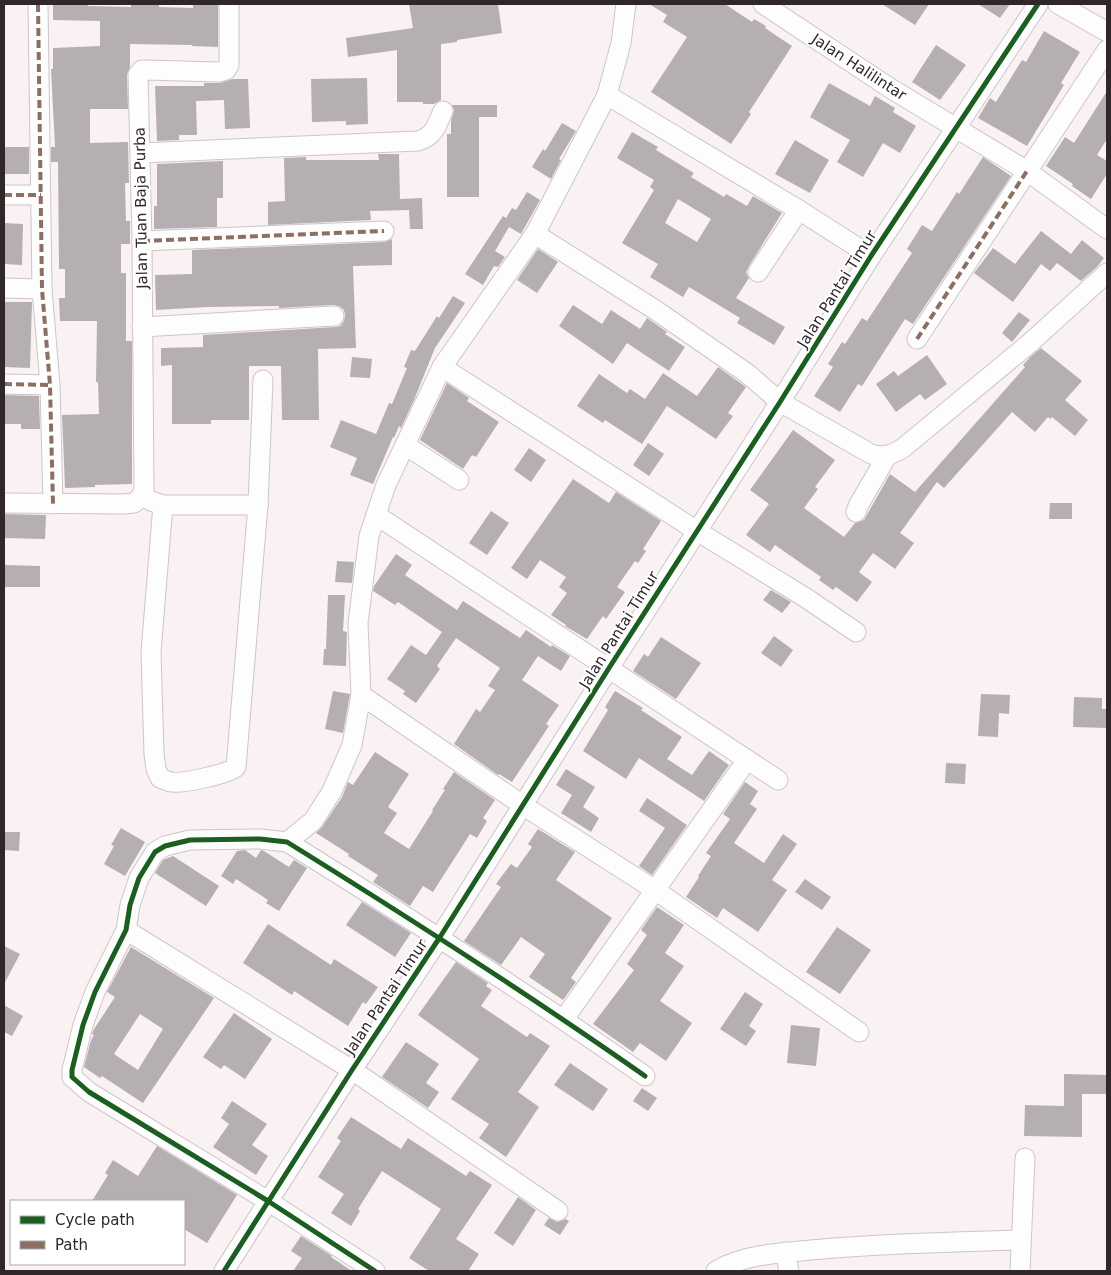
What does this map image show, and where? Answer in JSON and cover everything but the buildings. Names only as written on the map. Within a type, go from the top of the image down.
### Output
[{"type":"street","points":[[38,4],[42,289],[50,385],[53,504]]},
{"type":"street","name":"Jalan Tuan Baja Purba","points":[[140,498],[144,490],[141,153],[138,79],[140,72],[145,70],[218,72],[226,70],[229,66],[229,4]]},
{"type":"street","points":[[287,842],[313,821],[332,791],[352,745],[360,708],[358,623],[369,536],[386,485],[442,367],[534,234],[607,95],[621,43],[626,4]]},
{"type":"street","name":"Jalan Halilintar","points":[[764,4],[890,88],[1027,171],[1107,228]]},
{"type":"street","name":"Jalan Pantai Timur","points":[[224,1271],[524,806],[608,668],[872,256],[1038,4]]},
{"type":"street","points":[[1058,4],[1107,32]]},
{"type":"street","points":[[917,339],[1107,50]]},
{"type":"street","points":[[607,95],[872,256]]},
{"type":"street","points":[[141,153],[418,141],[432,134],[443,111]]},
{"type":"street","points":[[4,195],[41,195]]},
{"type":"street","points":[[758,272],[799,210]]},
{"type":"street","points":[[142,241],[384,231]]},
{"type":"street","points":[[534,234],[662,314],[748,374],[780,402],[871,454],[879,456],[887,456],[903,448],[1031,342],[1107,273]]},
{"type":"street","points":[[4,288],[42,289]]},
{"type":"street","points":[[142,327],[334,316]]},
{"type":"street","points":[[442,367],[806,598],[856,632]]},
{"type":"street","points":[[164,506],[151,652],[154,754],[156,770],[160,778],[171,782],[178,782],[228,772],[236,767],[258,505],[263,380]]},
{"type":"street","points":[[4,384],[50,385]]},
{"type":"street","points":[[405,445],[459,480]]},
{"type":"street","points":[[856,512],[887,456]]},
{"type":"street","points":[[4,502],[123,504],[134,503],[140,498],[164,506],[258,505]]},
{"type":"street","points":[[376,514],[778,780]]},
{"type":"street","points":[[361,694],[524,806],[655,890],[859,1032]]},
{"type":"street","points":[[564,1019],[746,760]]},
{"type":"street","points":[[375,1271],[268,1201],[89,1092],[72,1077],[83,1025],[95,992],[126,930],[130,905],[140,878],[155,852],[165,846],[190,840],[260,839],[287,842],[440,937],[564,1019],[645,1076]]},
{"type":"street","points":[[126,930],[352,1070],[558,1211]]},
{"type":"street","points":[[1020,1271],[1025,1158]]},
{"type":"street","points":[[716,1271],[743,1260],[785,1252],[888,1243],[1021,1240]]},
{"type":"street","points":[[785,1252],[789,1271]]},
{"type":"marked path","points":[[38,4],[42,289],[50,385],[53,504]]},
{"type":"marked path","points":[[917,339],[1027,171]]},
{"type":"marked path","points":[[4,195],[41,195]]},
{"type":"marked path","points":[[142,241],[384,231]]},
{"type":"marked path","points":[[4,384],[50,385]]},
{"type":"cycle path","points":[[224,1271],[352,1070],[440,937],[871,256],[1038,4]]},
{"type":"cycle path","points":[[375,1271],[268,1201],[89,1092],[72,1077],[83,1025],[95,992],[126,930],[130,905],[139,878],[155,852],[165,846],[190,840],[260,839],[287,842],[468,956],[645,1076]]}]
